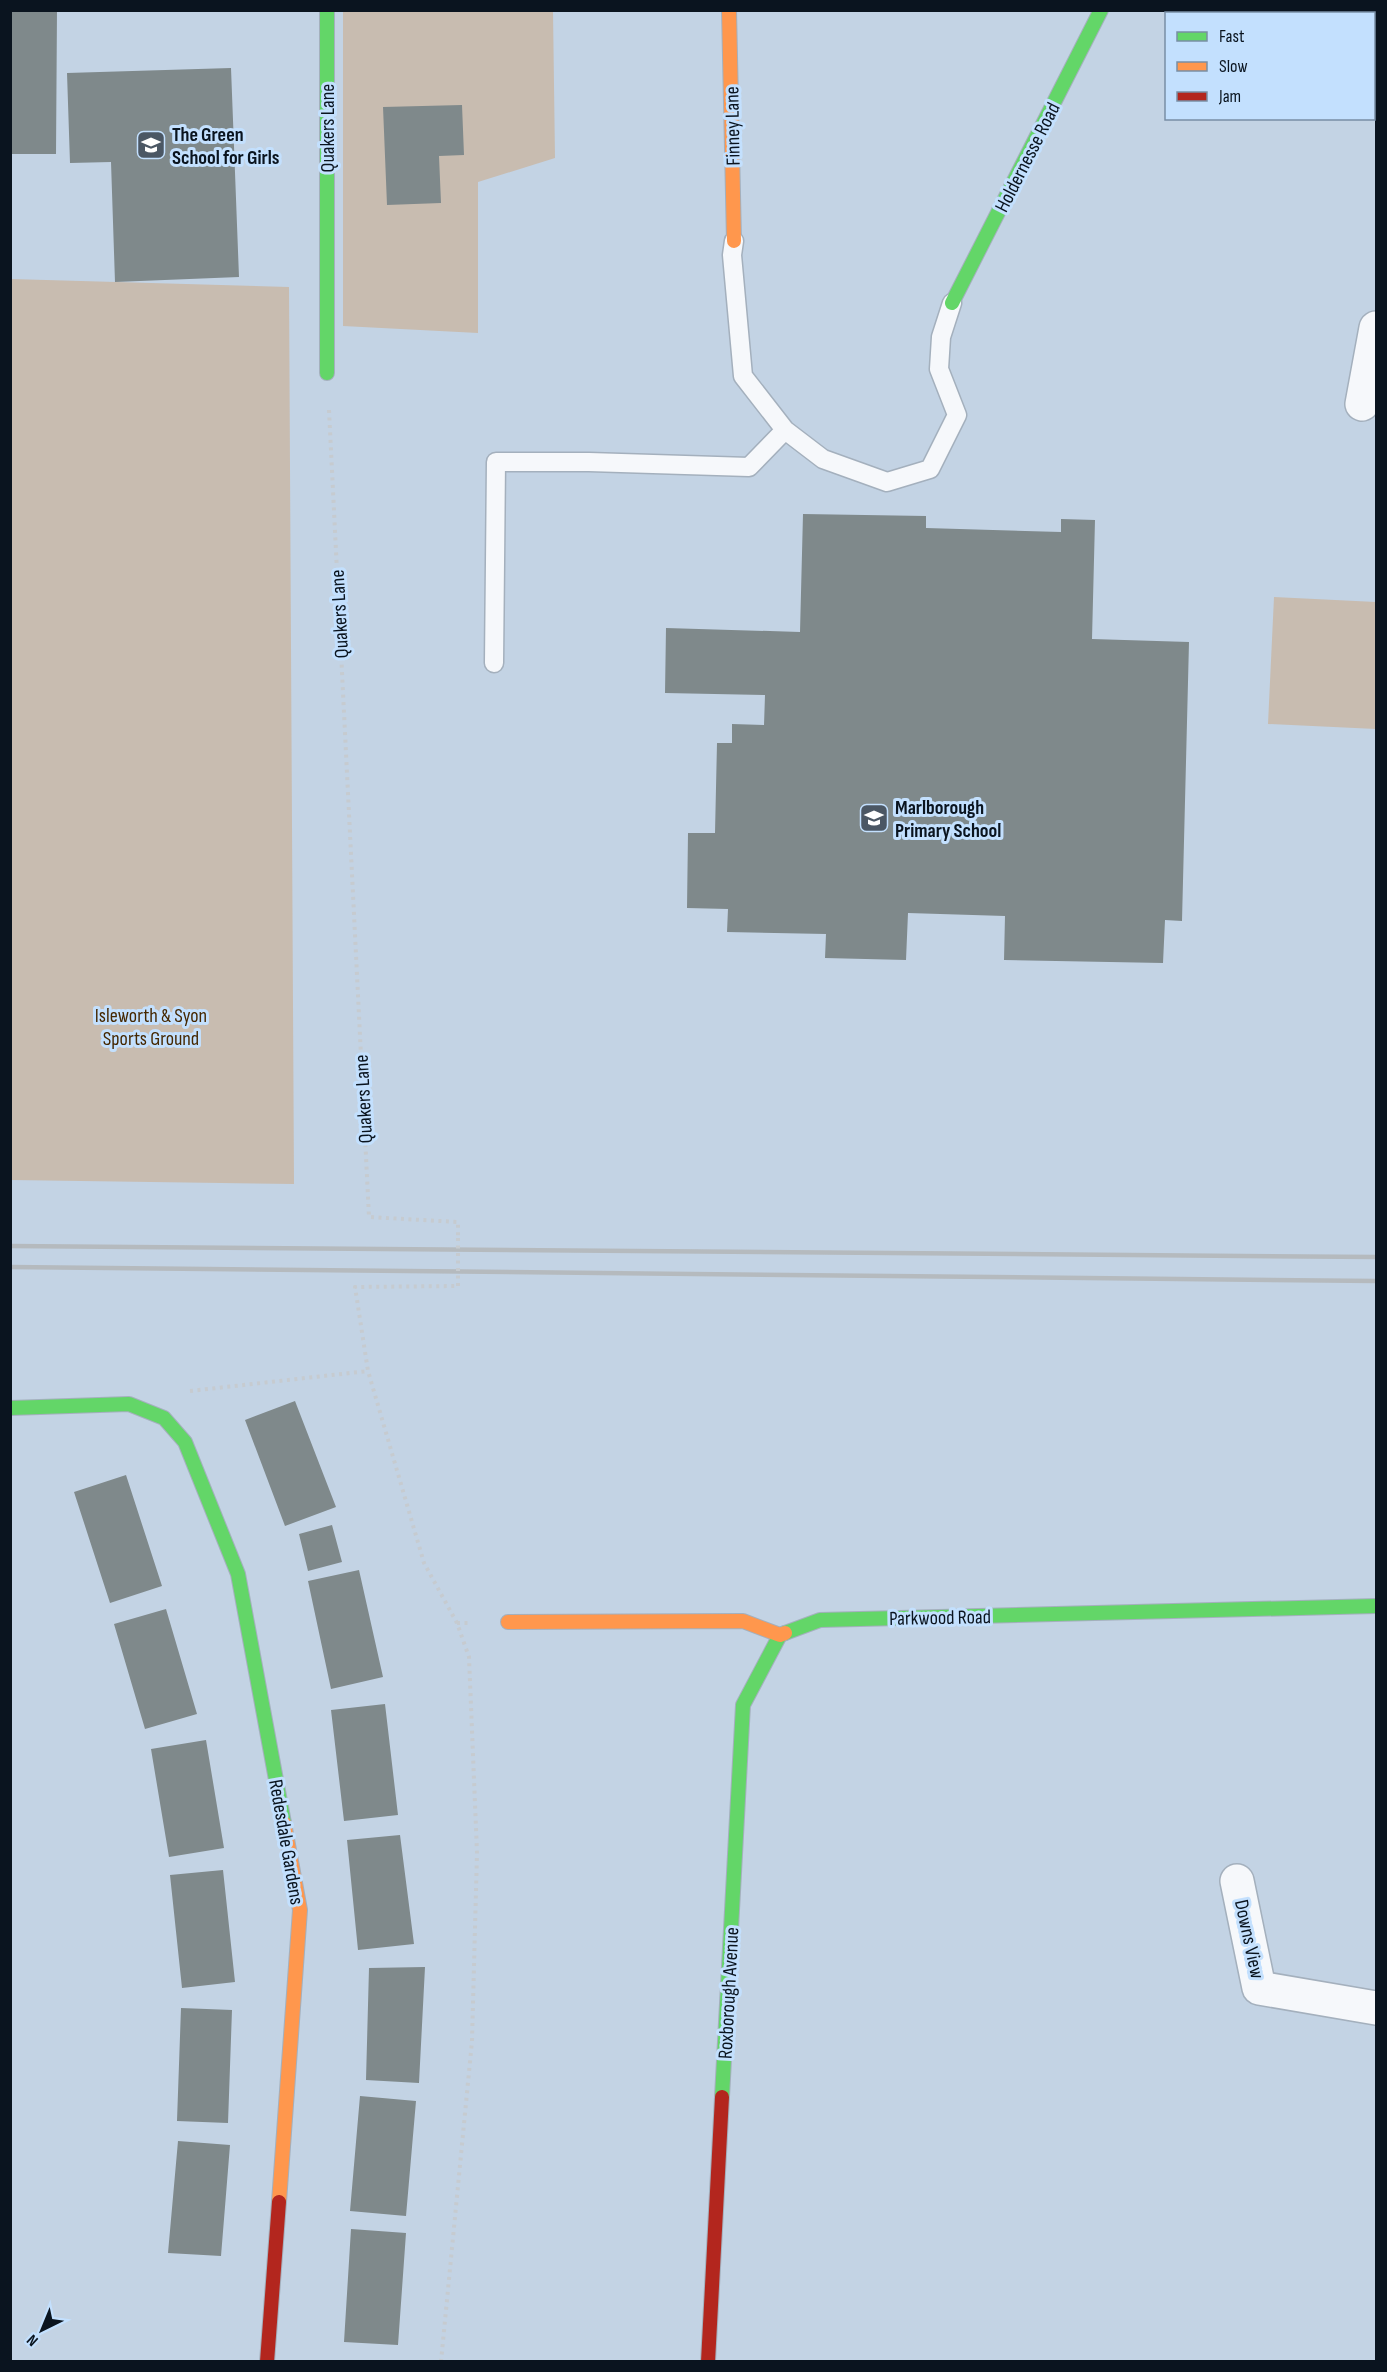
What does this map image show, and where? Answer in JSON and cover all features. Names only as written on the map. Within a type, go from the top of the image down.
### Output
[{"type":"street","name":"Quakers Lane","points":[[327,10],[327,373]]},
{"type":"street","name":"Finney Lane","points":[[729,10],[734,241]]},
{"type":"street","name":"Holdernesse Road","points":[[952,303],[1101,10]]},
{"type":"street","points":[[1362,404],[1377,328]]},
{"type":"street","points":[[10,1408],[129,1404],[164,1418]]},
{"type":"street","name":"Redesdale Gardens","points":[[164,1418],[185,1442],[238,1574],[300,1910],[267,2361]]},
{"type":"street","name":"Parkwood Road","points":[[780,1635],[820,1620],[1377,1606]]},
{"type":"street","points":[[508,1622],[743,1621],[780,1635]]},
{"type":"street","name":"Roxborough Avenue","points":[[708,2361],[743,1705],[780,1635]]},
{"type":"street","name":"Downs View","points":[[1237,1881],[1259,1988],[1377,2008]]},
{"type":"lane","points":[[734,241],[732,255],[743,376],[785,430],[823,459],[887,482],[930,469],[957,415],[939,369],[941,337],[952,303]]},
{"type":"lane","points":[[494,663],[496,462],[589,462],[749,467],[785,430]]},
{"type":"path","name":"Quakers Lane","points":[[327,373],[369,1216],[458,1222],[458,1287],[355,1287],[368,1371]]},
{"type":"path","points":[[164,1418],[185,1392],[368,1371],[424,1563],[457,1623],[469,1657],[477,1854],[472,2041],[441,2361]]},
{"type":"green space","points":[[343,11],[553,11],[555,158],[478,182],[478,333],[343,326]]},
{"type":"green space","name":"Isleworth & Syon Sports Ground","points":[[11,279],[289,287],[294,1184],[11,1180]]},
{"type":"green space","points":[[1274,597],[1376,602],[1376,729],[1268,724]]},
{"type":"building","points":[[10,10],[57,10],[56,154],[10,154]]},
{"type":"building","points":[[231,68],[239,277],[115,282],[111,162],[70,163],[67,73]]},
{"type":"building","points":[[462,105],[464,155],[439,156],[441,203],[387,205],[383,107]]},
{"type":"building","points":[[803,514],[926,516],[926,528],[1061,532],[1061,519],[1095,520],[1092,639],[1189,642],[1182,921],[1165,920],[1163,963],[1004,960],[1005,916],[908,913],[906,960],[825,958],[826,934],[727,932],[728,909],[687,908],[688,833],[715,833],[717,743],[732,743],[732,724],[764,725],[765,695],[665,693],[666,628],[800,632]]},
{"type":"building","points":[[295,1401],[336,1507],[285,1526],[245,1420]]},
{"type":"building","points":[[126,1475],[162,1586],[110,1603],[74,1492]]},
{"type":"building","points":[[332,1525],[342,1562],[308,1571],[299,1534]]},
{"type":"building","points":[[359,1570],[383,1677],[331,1689],[308,1581]]},
{"type":"building","points":[[166,1609],[197,1714],[145,1729],[114,1624]]},
{"type":"building","points":[[385,1704],[398,1815],[344,1821],[331,1710]]},
{"type":"building","points":[[206,1740],[224,1848],[169,1857],[151,1749]]},
{"type":"building","points":[[400,1835],[414,1944],[358,1950],[347,1840]]},
{"type":"building","points":[[223,1870],[235,1982],[182,1988],[170,1875]]},
{"type":"building","points":[[425,1967],[419,2083],[366,2080],[369,1968]]},
{"type":"building","points":[[181,2008],[232,2010],[228,2123],[177,2121]]},
{"type":"building","points":[[360,2096],[416,2101],[406,2216],[350,2211]]},
{"type":"building","points":[[178,2141],[230,2145],[221,2256],[168,2253]]},
{"type":"building","points":[[351,2229],[406,2233],[398,2345],[344,2342]]},
{"type":"railway","points":[[10,1246],[1376,1257]]},
{"type":"railway","points":[[10,1267],[1376,1281]]},
{"type":"traffic: fast","points":[[327,10],[327,373]]},
{"type":"traffic: fast","points":[[952,303],[1101,10]]},
{"type":"traffic: fast","points":[[10,1408],[129,1404],[164,1418],[185,1442],[238,1574],[284,1823]]},
{"type":"traffic: fast","points":[[785,1633],[820,1620],[1376,1606]]},
{"type":"traffic: fast","points":[[722,2097],[743,1705],[780,1635]]},
{"type":"traffic: slow","points":[[729,10],[734,241]]},
{"type":"traffic: slow","points":[[508,1622],[743,1621],[780,1635],[785,1633]]},
{"type":"traffic: slow","points":[[279,2202],[300,1910],[284,1823]]},
{"type":"traffic: jam","points":[[708,2362],[722,2097]]},
{"type":"traffic: jam","points":[[267,2362],[279,2202]]},
{"type":"place","name":"The Green School for Girls","points":[[151,145]]},
{"type":"place","name":"Marlborough Primary School","points":[[874,818]]}]
